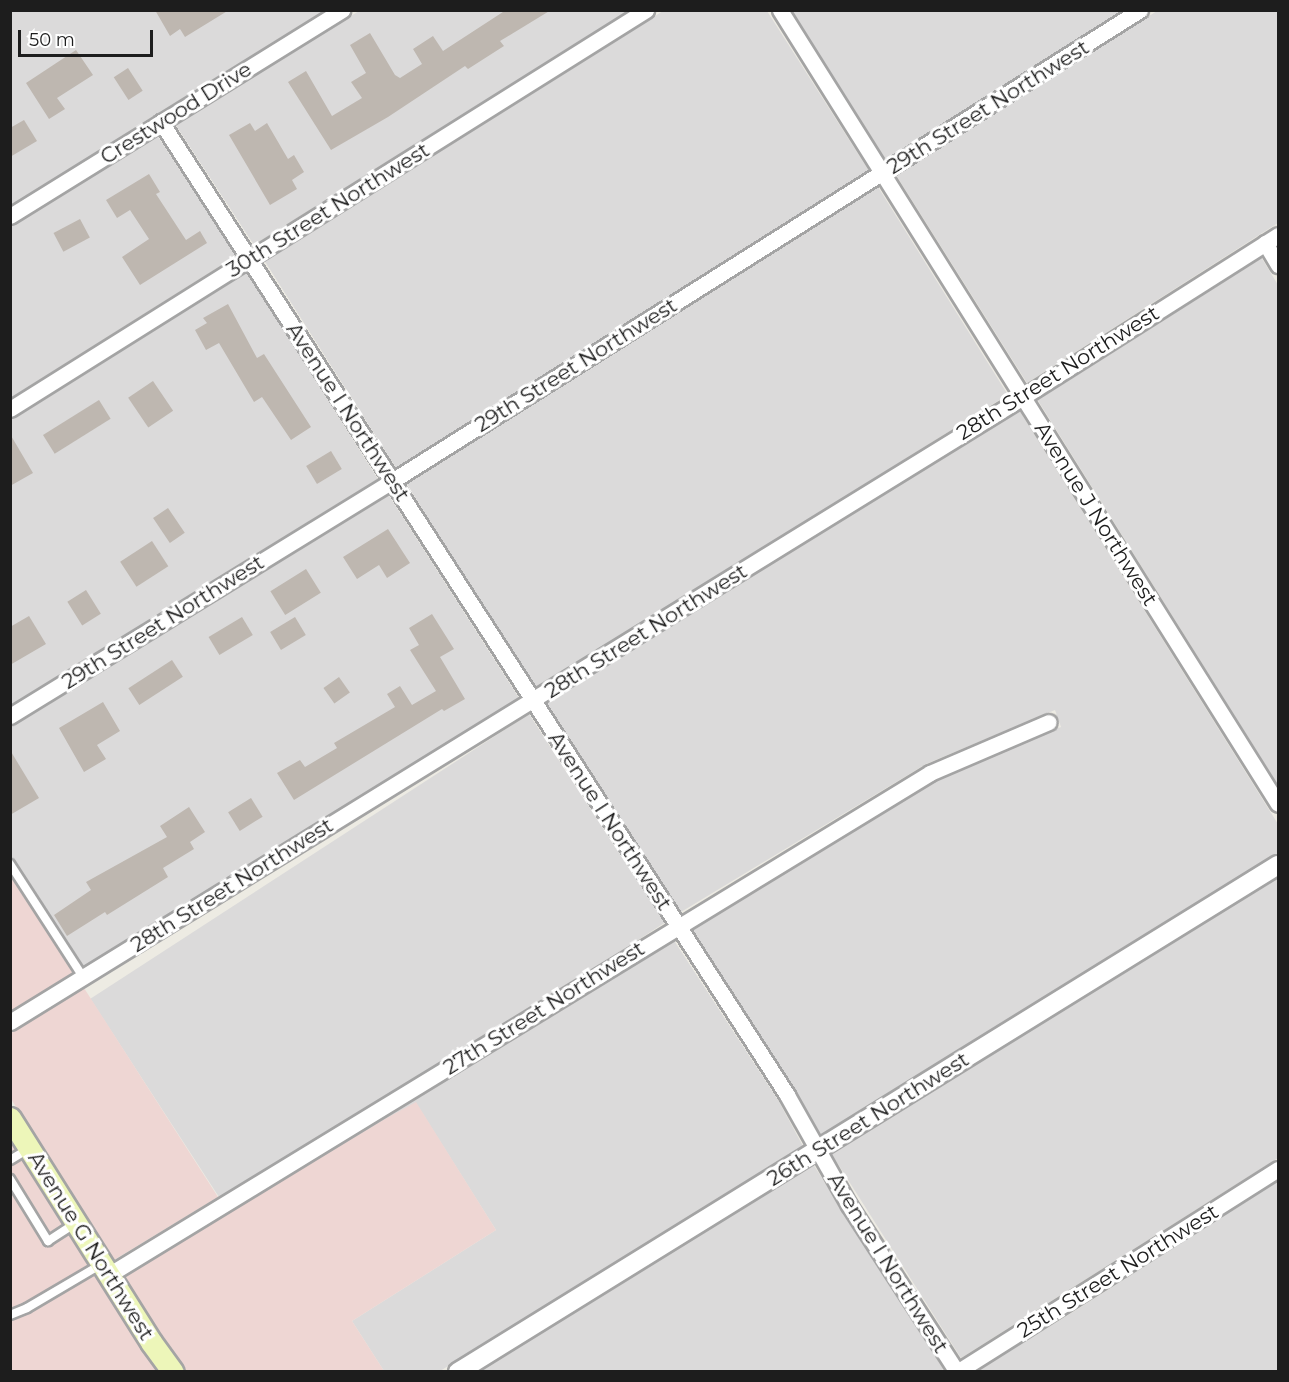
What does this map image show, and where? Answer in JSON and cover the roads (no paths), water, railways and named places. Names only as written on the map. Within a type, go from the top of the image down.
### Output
[{"type":"main road","name":"Avenue G Northwest","points":[[10,1118],[107,1268],[151,1342],[173,1371]]},
{"type":"street","name":"Crestwood Drive","points":[[10,216],[342,10]]},
{"type":"street","name":"30th Street Northwest","points":[[10,409],[646,10]]},
{"type":"street","name":"Avenue J Northwest","points":[[780,10],[1278,804]]},
{"type":"street","name":"29th Street Northwest","points":[[10,716],[392,481],[1140,10]]},
{"type":"street","name":"Avenue I Northwest","points":[[161,122],[787,1095],[817,1150],[957,1371]]},
{"type":"street","name":"28th Street Northwest","points":[[10,1022],[1023,397],[1278,235]]},
{"type":"street","points":[[1265,243],[1278,265]]},
{"type":"street","name":"27th Street Northwest","points":[[107,1268],[930,773],[1048,722]]},
{"type":"street","name":"26th Street Northwest","points":[[458,1371],[1278,865]]},
{"type":"street","name":"25th Street Northwest","points":[[957,1371],[1278,1170]]},
{"type":"lane","points":[[10,864],[83,977]]},
{"type":"lane","points":[[10,1160],[30,1148]]},
{"type":"lane","points":[[10,1179],[48,1241],[77,1222]]},
{"type":"lane","points":[[10,1315],[107,1268]]}]
